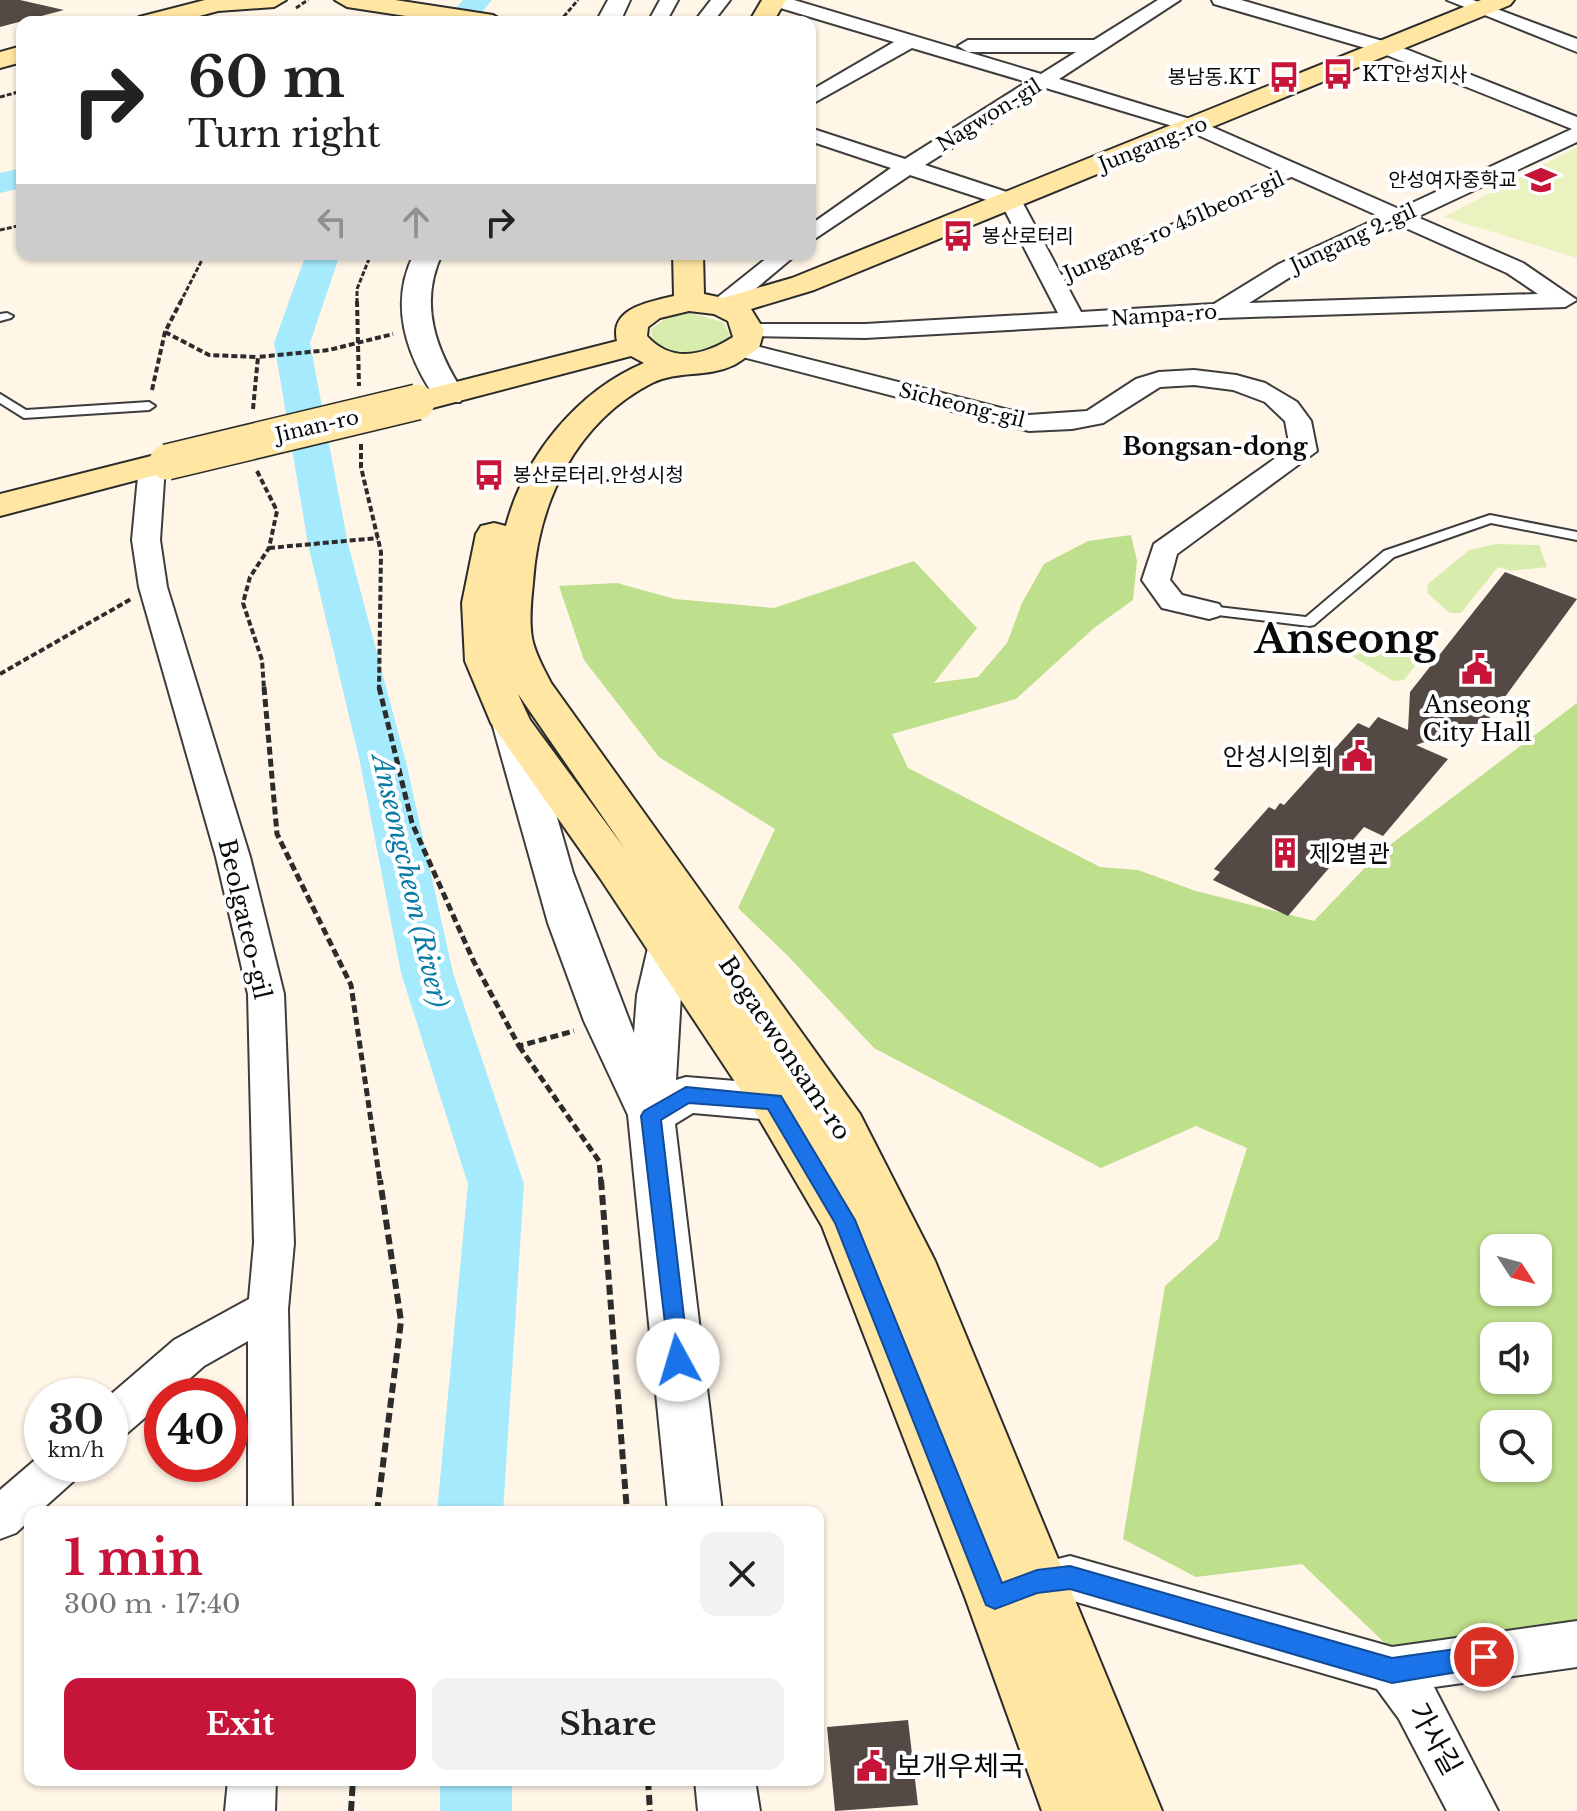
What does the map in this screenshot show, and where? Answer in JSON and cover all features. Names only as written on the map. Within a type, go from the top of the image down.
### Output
[{"type":"main road","points":[[169,16],[223,1],[274,0]]},
{"type":"main road","points":[[347,0],[453,16]]},
{"type":"main road","name":"Jungang-ro","points":[[737,324],[803,284],[1196,127],[1386,48],[1480,3]]},
{"type":"main road","points":[[688,260],[689,302]]},
{"type":"main road","points":[[689,302],[737,324],[705,362],[649,353],[629,336],[631,326],[640,316],[670,304],[689,302]]},
{"type":"main road","name":"Jinan-ro","points":[[0,505],[495,383],[649,353]]},
{"type":"main road","name":"Bogaewonsam-ro","points":[[649,353],[583,396],[555,408],[533,458],[506,502],[494,535],[481,603],[484,661],[511,723],[615,867],[774,1102],[845,1220],[1016,1589],[1130,1811]]},
{"type":"main road","name":"Bogaewonsam-ro","points":[[649,353],[648,371],[579,422],[542,472],[523,525],[513,571],[513,639],[532,685],[843,1128],[909,1261],[1016,1589],[1074,1811]]},
{"type":"main road","points":[[495,383],[528,387],[555,408]]},
{"type":"street","points":[[708,16],[721,0]]},
{"type":"street","name":"Jungang-ro 451beon-gil","points":[[774,0],[1196,127],[1515,268],[1568,301]]},
{"type":"street","name":"Nagwon-gil","points":[[816,231],[907,167],[1171,0]]},
{"type":"street","points":[[1221,0],[1386,48],[1577,124]]},
{"type":"street","points":[[1480,3],[1577,46]]},
{"type":"street","points":[[816,96],[912,40]]},
{"type":"street","points":[[935,47],[1100,46]]},
{"type":"street","name":"Jungang 2-gil","points":[[1221,311],[1287,269],[1577,134]]},
{"type":"street","points":[[816,136],[1011,201],[1074,321]]},
{"type":"street","points":[[425,260],[415,285],[419,331],[433,399]]},
{"type":"street","points":[[737,324],[782,260]]},
{"type":"street","name":"Nampa-ro","points":[[737,324],[865,331],[1221,311],[1568,301]]},
{"type":"street","name":"Sicheong-gil","points":[[737,324],[851,378],[1029,423],[1077,420],[1112,410],[1130,392],[1156,380],[1194,377],[1236,383],[1277,398],[1297,420],[1304,451],[1164,550],[1156,580],[1172,602],[1209,610]]},
{"type":"street","points":[[851,378],[832,359],[835,351],[865,331]]},
{"type":"street","name":"Beolgateo-gil","points":[[159,464],[146,540],[153,587],[233,857],[266,994],[274,1243],[268,1309],[270,1506]]},
{"type":"street","points":[[511,723],[537,831],[607,1022],[651,1116]]},
{"type":"street","points":[[681,895],[659,995],[651,1116],[694,1506]]},
{"type":"street","points":[[651,1116],[686,1095],[774,1102]]},
{"type":"street","points":[[128,1406],[189,1353],[268,1309]]},
{"type":"street","points":[[0,1518],[41,1482]]},
{"type":"street","points":[[1016,1589],[1070,1578],[1392,1670],[1577,1644]]},
{"type":"street","name":"가사길","points":[[1392,1670],[1416,1702],[1473,1811]]},
{"type":"street","points":[[250,1811],[252,1786]]},
{"type":"street","points":[[726,1786],[729,1811]]},
{"type":"lane","name":"Jungang-ro 451beon-gil","points":[[1051,282],[1296,171]]},
{"type":"lane","points":[[0,398],[24,414],[149,406]]},
{"type":"lane","points":[[1209,610],[1309,622],[1389,554],[1490,519],[1577,536]]},
{"type":"path","points":[[564,16],[578,0]]},
{"type":"path","points":[[149,406],[165,332],[202,260]]},
{"type":"path","points":[[359,392],[357,289],[369,260]]},
{"type":"path","points":[[165,332],[202,356],[226,361],[329,350],[371,337]]},
{"type":"path","points":[[251,415],[258,357]]},
{"type":"path","points":[[361,437],[361,467],[381,552],[378,684],[412,823],[473,960],[519,1046],[599,1161],[627,1506]]},
{"type":"path","points":[[256,460],[258,475],[277,511],[269,548],[250,577],[243,603],[262,660],[277,834],[351,985],[401,1321],[378,1506]]},
{"type":"path","points":[[269,548],[343,544],[378,538]]},
{"type":"path","points":[[0,674],[153,587]]},
{"type":"path","points":[[519,1046],[607,1022]]},
{"type":"path","points":[[351,1811],[353,1786]]},
{"type":"path","points":[[648,1786],[650,1811]]},
{"type":"green space","name":"안성여자중학교","points":[[1577,147],[1577,258],[1444,217]]},
{"type":"green space","points":[[690,313],[723,322],[730,334],[727,341],[710,351],[690,354],[670,351],[652,342],[651,329],[666,318]]},
{"type":"green space","points":[[1131,535],[1137,561],[1133,600],[1094,628],[1016,699],[892,734],[908,768],[1100,867],[1138,870],[1196,891],[1314,921],[1378,854],[1577,703],[1577,1640],[1410,1667],[1302,1564],[1196,1577],[1123,1539],[1165,1286],[1218,1239],[1247,1148],[1196,1126],[1101,1168],[874,1048],[788,956],[738,908],[775,829],[659,757],[584,660],[559,586],[617,583],[675,599],[774,608],[914,561],[977,628],[934,683],[978,677],[1007,643],[1022,603],[1044,564],[1088,541]]},
{"type":"green space","points":[[1496,544],[1539,545],[1547,567],[1511,571],[1498,567],[1461,613],[1450,613],[1427,593],[1428,584],[1469,550]]},
{"type":"green space","points":[[1360,648],[1392,652],[1429,648],[1404,680],[1393,681],[1352,656]]},
{"type":"building","points":[[0,0],[20,0],[64,10],[41,16],[16,16],[16,23],[0,27]]},
{"type":"building","points":[[1505,572],[1577,599],[1488,720],[1416,745],[1448,759],[1383,836],[1364,827],[1288,916],[1213,880],[1220,872],[1214,869],[1269,807],[1275,810],[1280,803],[1284,805],[1358,723],[1369,728],[1378,717],[1408,730],[1410,692]]},
{"type":"building","name":"보개우체국","points":[[908,1720],[918,1805],[835,1811],[827,1727]]},
{"type":"waterway","name":"Anseongcheon (River)","points":[[464,16],[478,0]]},
{"type":"waterway","points":[[0,183],[16,179]]},
{"type":"waterway","name":"Anseongcheon (River)","points":[[321,260],[292,343],[328,544],[383,762],[427,973],[496,1184],[470,1506]]},
{"type":"waterway","name":"Anseongcheon (River)","points":[[476,1786],[476,1811]]},
{"type":"place","name":"KT안성지사","points":[[1338,74]]},
{"type":"place","name":"봉남동.KT","points":[[1284,77]]},
{"type":"place","name":"안성여자중학교","points":[[1541,180]]},
{"type":"place","name":"봉산로터리","points":[[958,236]]},
{"type":"place","name":"봉산로터리.안성시청","points":[[489,475]]},
{"type":"place","name":"Anseong City Hall","points":[[1477,669]]},
{"type":"place","name":"안성시의회","points":[[1357,756]]},
{"type":"place","name":"제2별관","points":[[1285,853]]},
{"type":"place","name":"보개우체국","points":[[872,1766]]},
{"type":"district","name":"Bongsan-dong","points":[[1215,446]]},
{"type":"district","name":"Anseong","points":[[1346,639]]},
{"type":"route","points":[[678,1360],[651,1116],[686,1095],[774,1102],[845,1220],[995,1597],[1037,1582],[1070,1578],[1392,1670],[1484,1657]]}]
